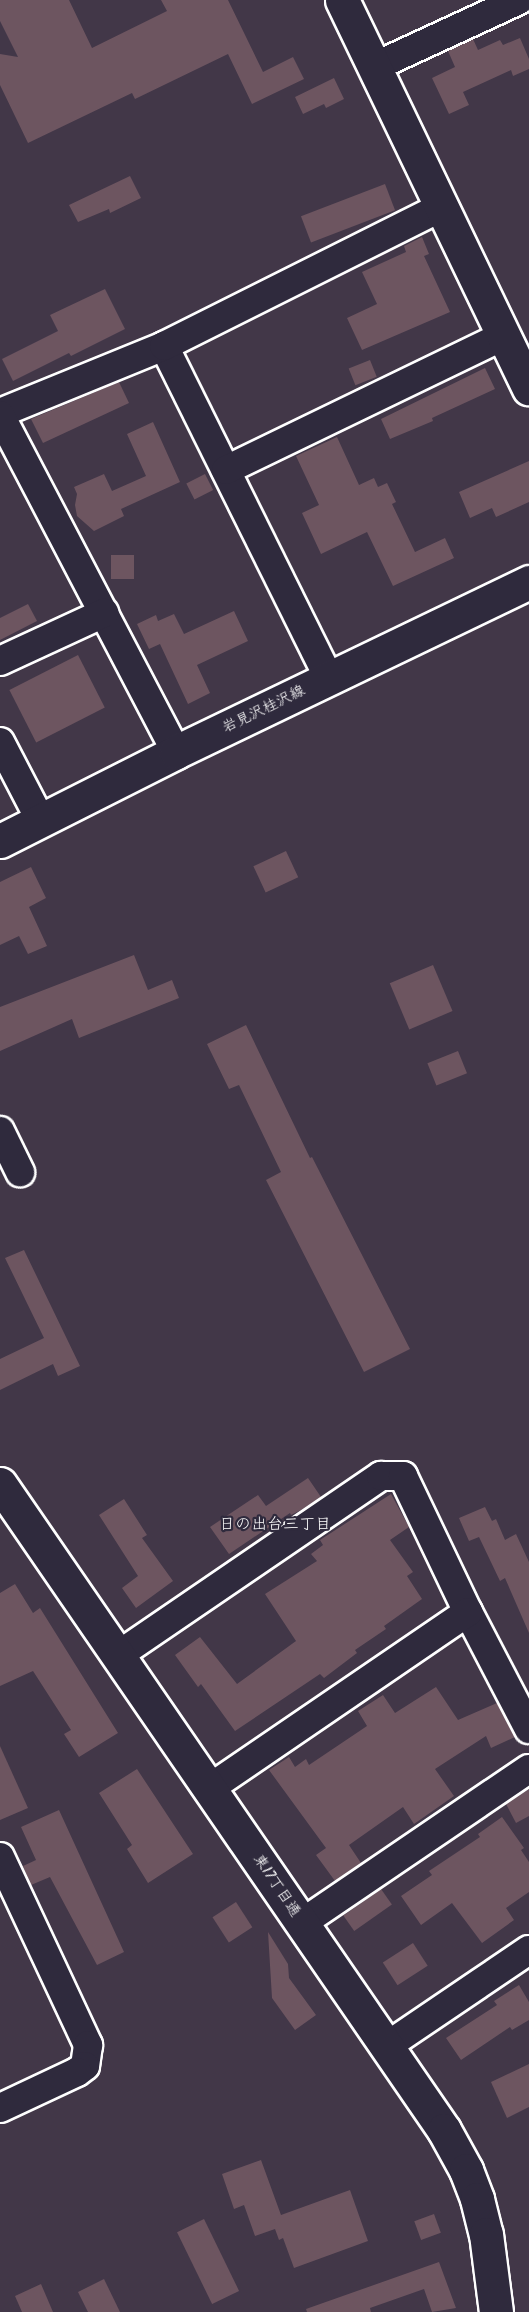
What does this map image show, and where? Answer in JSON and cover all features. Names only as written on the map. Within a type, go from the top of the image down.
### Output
[{"type":"street","points":[[342,0],[529,388]]},
{"type":"street","points":[[374,67],[519,0]]},
{"type":"street","points":[[176,752],[0,414],[164,346],[442,207]]},
{"type":"street","points":[[226,471],[503,336]]},
{"type":"street","points":[[164,346],[329,678]]},
{"type":"street","name":"岩見沢桂沢線","points":[[0,841],[176,752],[529,582]]},
{"type":"street","points":[[0,661],[104,613]]},
{"type":"street","points":[[0,742],[40,821]]},
{"type":"street","points":[[0,1131],[20,1172]]},
{"type":"street","points":[[117,1656],[381,1476],[402,1476],[468,1612],[529,1729]]},
{"type":"street","name":"東17丁目通","points":[[0,1484],[444,2130],[466,2170],[486,2234],[496,2312]]},
{"type":"street","points":[[210,1788],[468,1612]]},
{"type":"street","points":[[302,1923],[529,1769]]},
{"type":"street","points":[[0,1857],[10,1907],[88,2045],[85,2066],[77,2072],[0,2108]]},
{"type":"street","points":[[387,2046],[529,1950]]},
{"type":"building","points":[[0,0],[69,0],[92,48],[167,11],[161,0],[228,0],[263,72],[293,57],[304,79],[252,104],[228,54],[135,99],[132,93],[28,143],[0,85],[0,54],[18,57],[0,21]]},
{"type":"building","points":[[520,38],[529,59],[529,69],[513,76],[511,70],[463,92],[469,105],[449,114],[432,78],[455,67],[448,51],[473,39],[478,50],[500,40],[503,45]]},
{"type":"building","points":[[334,78],[344,99],[326,108],[324,104],[303,114],[295,97]]},
{"type":"building","points":[[130,176],[141,198],[110,213],[109,209],[78,222],[69,205]]},
{"type":"building","points":[[385,184],[395,210],[311,242],[301,216]]},
{"type":"building","points":[[422,237],[429,254],[424,256],[450,312],[362,350],[347,318],[377,304],[362,272],[406,252],[404,246]]},
{"type":"building","points":[[105,289],[125,329],[71,356],[69,353],[13,381],[2,359],[58,331],[50,315]]},
{"type":"building","points":[[370,360],[377,377],[355,385],[349,369]]},
{"type":"building","points":[[485,368],[495,389],[432,418],[433,421],[390,439],[381,419]]},
{"type":"building","points":[[119,382],[129,403],[43,443],[31,419]]},
{"type":"building","points":[[153,422],[180,482],[121,509],[124,516],[94,531],[77,516],[75,505],[77,494],[74,487],[104,474],[112,491],[146,476],[127,434]]},
{"type":"building","points":[[337,437],[359,485],[374,478],[378,487],[387,483],[396,502],[392,504],[415,552],[445,538],[454,558],[393,586],[367,532],[321,554],[302,513],[319,505],[296,456]]},
{"type":"building","points":[[529,461],[529,502],[496,517],[492,508],[470,518],[459,492]]},
{"type":"building","points":[[205,474],[213,490],[194,500],[186,484]]},
{"type":"building","points":[[111,555],[134,555],[134,579],[111,579]]},
{"type":"building","points":[[28,604],[37,621],[0,640],[0,618]]},
{"type":"building","points":[[234,611],[248,641],[197,665],[210,693],[188,704],[160,644],[149,649],[137,624],[156,615],[158,621],[174,614],[184,634]]},
{"type":"building","points":[[78,655],[105,708],[36,743],[9,690]]},
{"type":"building","points":[[286,851],[298,877],[266,892],[253,866]]},
{"type":"building","points":[[31,867],[46,898],[29,907],[47,946],[28,954],[19,936],[0,945],[0,882]]},
{"type":"building","points":[[134,955],[148,990],[172,980],[179,998],[79,1038],[72,1019],[0,1051],[0,1007]]},
{"type":"building","points":[[433,965],[453,1011],[409,1029],[390,983]]},
{"type":"building","points":[[246,1025],[310,1158],[312,1157],[410,1349],[364,1372],[266,1180],[281,1172],[239,1085],[229,1089],[207,1044]]},
{"type":"building","points":[[458,1051],[467,1073],[436,1086],[427,1063]]},
{"type":"building","points":[[24,1250],[80,1366],[58,1376],[53,1364],[0,1390],[0,1359],[44,1338],[5,1258]]},
{"type":"building","points":[[308,1478],[321,1497],[301,1510],[291,1515],[290,1513],[229,1554],[210,1527],[258,1495],[266,1506]]},
{"type":"building","points":[[391,1494],[409,1527],[390,1540],[413,1572],[407,1576],[422,1599],[384,1626],[386,1629],[355,1650],[357,1653],[324,1678],[320,1674],[235,1731],[201,1684],[198,1687],[175,1655],[200,1637],[237,1684],[296,1641],[265,1594],[317,1561],[311,1554],[323,1545],[320,1540]]},
{"type":"building","points":[[124,1499],[147,1535],[142,1538],[173,1581],[136,1608],[122,1588],[138,1576],[99,1515]]},
{"type":"building","points":[[485,1507],[492,1521],[496,1519],[505,1540],[516,1534],[529,1562],[529,1633],[505,1578],[500,1581],[479,1537],[469,1541],[459,1518]]},
{"type":"building","points":[[15,1584],[33,1613],[40,1608],[118,1733],[79,1757],[64,1734],[71,1730],[33,1671],[0,1686],[0,1593]]},
{"type":"building","points":[[436,1687],[458,1720],[497,1703],[515,1737],[491,1748],[486,1736],[435,1769],[454,1796],[414,1824],[403,1807],[349,1845],[361,1863],[335,1881],[316,1855],[326,1848],[269,1770],[289,1757],[295,1767],[306,1759],[309,1765],[367,1726],[358,1711],[383,1695],[395,1713]]},
{"type":"building","points":[[0,1746],[28,1808],[0,1820]]},
{"type":"building","points":[[137,1769],[193,1854],[148,1883],[127,1849],[132,1845],[99,1793]]},
{"type":"building","points":[[529,1789],[529,1816],[516,1823],[506,1804]]},
{"type":"building","points":[[59,1810],[124,1952],[97,1965],[50,1877],[31,1885],[23,1866],[36,1860],[21,1827]]},
{"type":"building","points":[[502,1817],[524,1848],[521,1850],[529,1862],[529,1892],[506,1908],[514,1920],[482,1943],[452,1903],[421,1925],[401,1896],[432,1875],[429,1871],[480,1837],[478,1834]]},
{"type":"building","points":[[381,1889],[392,1905],[354,1931],[343,1915]]},
{"type":"building","points":[[236,1902],[252,1927],[229,1942],[213,1917]]},
{"type":"building","points":[[268,1932],[288,1964],[289,1978],[316,2015],[295,2030],[272,1998]]},
{"type":"building","points":[[413,1943],[428,1966],[398,1985],[383,1963]]},
{"type":"building","points":[[519,1985],[529,2002],[529,2020],[512,2030],[510,2027],[461,2060],[446,2038],[497,2005],[494,2001]]},
{"type":"building","points":[[529,2064],[529,2107],[507,2118],[491,2082]]},
{"type":"building","points":[[261,2160],[281,2215],[350,2190],[368,2241],[294,2268],[283,2238],[279,2240],[275,2229],[255,2236],[244,2205],[234,2209],[222,2174]]},
{"type":"building","points":[[434,2214],[441,2233],[421,2240],[414,2221]]},
{"type":"building","points":[[204,2219],[239,2291],[212,2304],[177,2232]]},
{"type":"building","points":[[439,2262],[456,2308],[432,2312],[424,2289],[370,2308],[371,2312],[307,2312],[306,2309]]},
{"type":"building","points":[[104,2279],[120,2312],[88,2312],[78,2292]]},
{"type":"building","points":[[41,2284],[53,2312],[22,2312],[15,2296]]},
{"type":"district","name":"日の出台三丁目","points":[[275,1525]]}]
